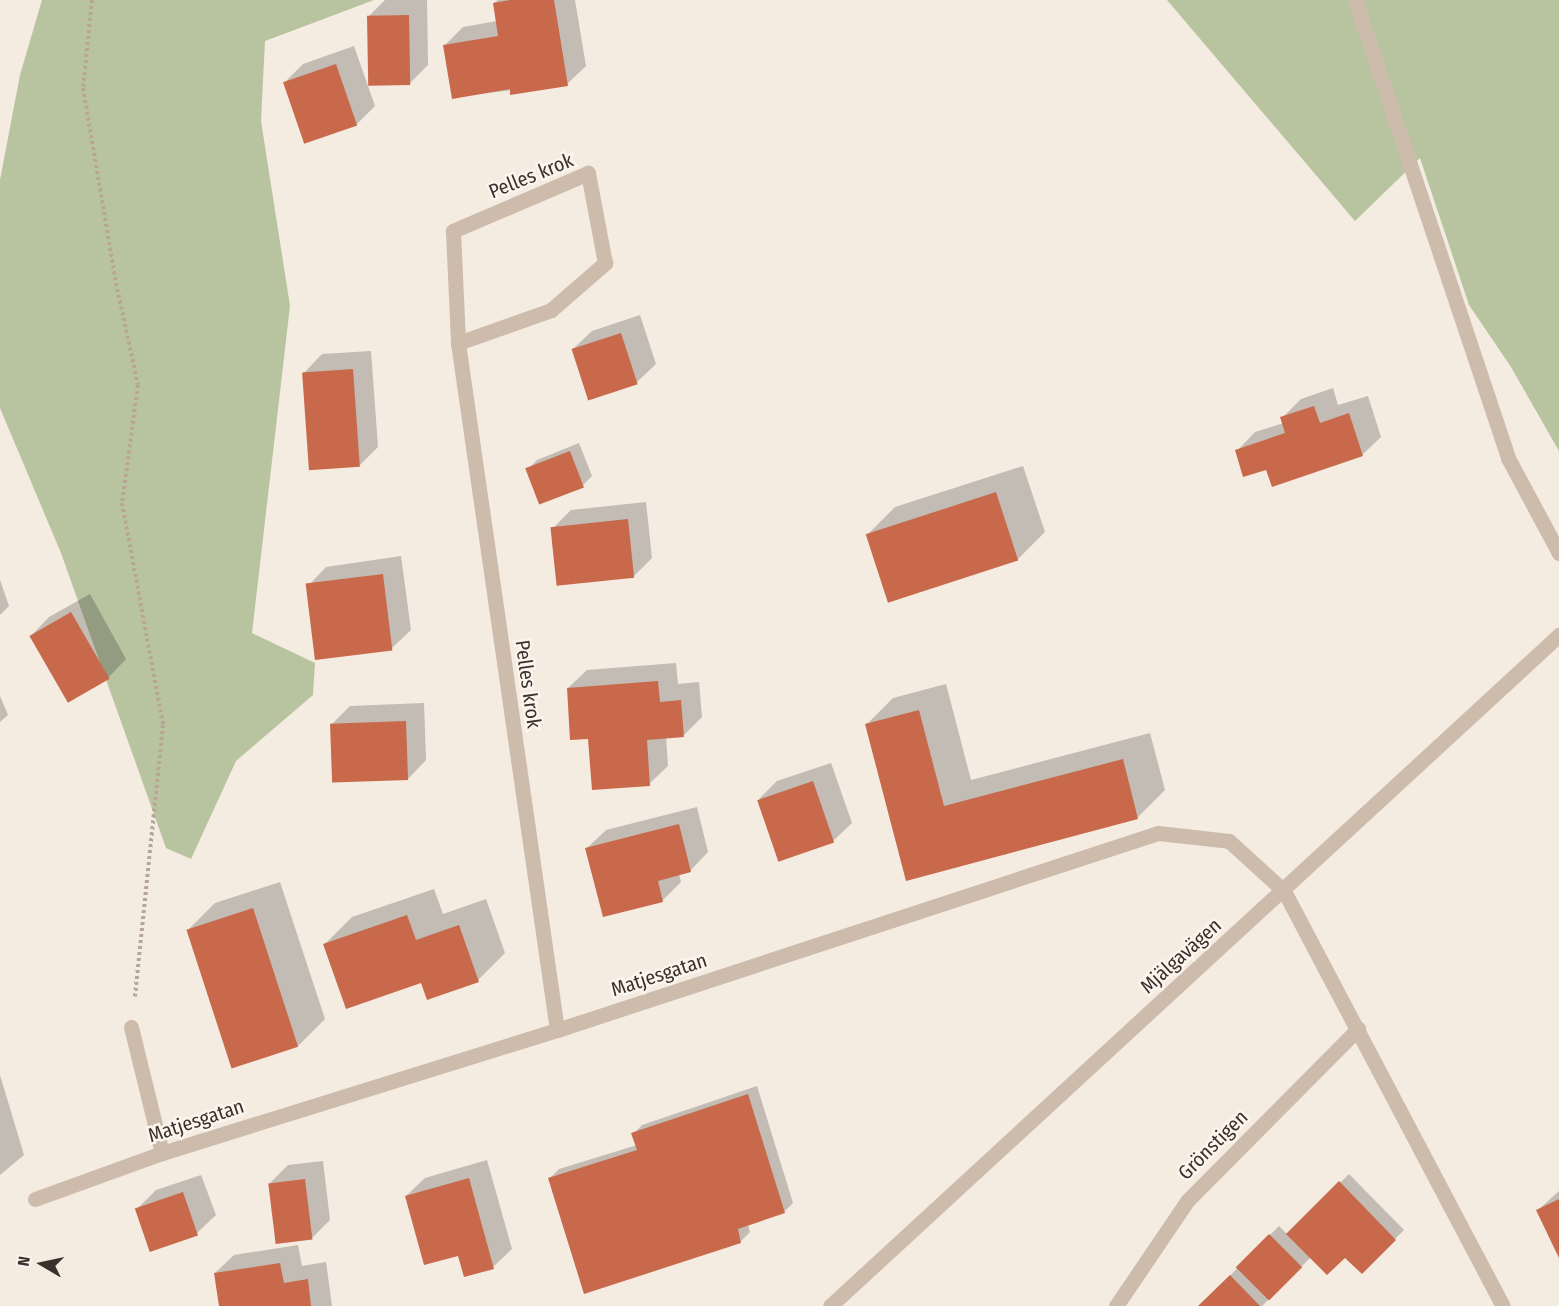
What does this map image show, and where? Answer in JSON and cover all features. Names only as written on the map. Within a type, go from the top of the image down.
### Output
[{"type":"street","points":[[1355,0],[1508,458],[1559,553]]},
{"type":"street","name":"Pelles krok","points":[[458,343],[551,310],[605,263],[588,173],[453,231],[458,343],[557,1030]]},
{"type":"street","name":"Mjälgavägen","points":[[830,1306],[1284,891],[1559,635]]},
{"type":"street","name":"Matjesgatan","points":[[35,1198],[162,1153],[557,1030],[1158,833],[1229,841],[1284,891]]},
{"type":"street","points":[[1284,891],[1503,1306]]},
{"type":"street","points":[[131,1027],[162,1153]]},
{"type":"street","name":"Grönstigen","points":[[1116,1306],[1187,1201],[1358,1029]]},
{"type":"path","points":[[92,0],[83,88],[116,283],[138,385],[122,503],[164,725],[152,856],[131,1027]]},
{"type":"green space","points":[[42,0],[374,0],[265,41],[261,121],[290,306],[252,633],[315,663],[313,695],[236,761],[191,859],[166,848],[61,553],[0,408],[0,180],[20,75]]},
{"type":"green space","points":[[1167,0],[1559,0],[1559,451],[1511,367],[1469,305],[1420,158],[1355,221]]},
{"type":"building","points":[[510,0],[554,0],[568,86],[510,95],[510,89],[452,99],[443,45],[498,36],[493,3]]},
{"type":"building","points":[[409,15],[410,85],[368,86],[367,16]]},
{"type":"building","points":[[336,64],[357,125],[304,144],[283,82]]},
{"type":"building","points":[[621,333],[638,384],[588,400],[572,349]]},
{"type":"building","points":[[353,369],[360,467],[309,470],[302,373]]},
{"type":"building","points":[[1314,406],[1320,423],[1349,413],[1363,456],[1272,487],[1266,470],[1243,477],[1235,450],[1285,433],[1280,417]]},
{"type":"building","points":[[570,451],[584,487],[539,505],[525,468]]},
{"type":"building","points":[[996,492],[1018,560],[888,603],[866,534]]},
{"type":"building","points":[[628,519],[634,578],[557,586],[550,527]]},
{"type":"building","points":[[383,574],[392,650],[315,660],[306,584]]},
{"type":"building","points":[[71,612],[110,679],[68,703],[29,636]]},
{"type":"building","points":[[658,681],[660,702],[681,700],[684,737],[647,740],[650,786],[592,790],[588,739],[570,740],[567,688]]},
{"type":"building","points":[[919,710],[944,806],[1123,759],[1138,819],[906,881],[865,724]]},
{"type":"building","points":[[406,721],[408,780],[332,783],[330,724]]},
{"type":"building","points":[[813,781],[834,842],[778,862],[757,800]]},
{"type":"building","points":[[679,824],[691,872],[658,881],[663,902],[603,917],[585,848]]},
{"type":"building","points":[[253,908],[298,1047],[232,1068],[186,930]]},
{"type":"building","points":[[407,915],[416,940],[459,925],[479,982],[427,1000],[421,983],[346,1009],[323,944]]},
{"type":"building","points":[[748,1094],[785,1213],[738,1229],[741,1243],[584,1294],[548,1178],[637,1150],[631,1133]]},
{"type":"building","points":[[469,1178],[494,1269],[464,1277],[458,1256],[424,1265],[405,1196]]},
{"type":"building","points":[[305,1179],[312,1240],[276,1244],[268,1184]]},
{"type":"building","points":[[1339,1181],[1396,1240],[1362,1274],[1345,1258],[1327,1275],[1286,1234]]},
{"type":"building","points":[[183,1192],[198,1235],[150,1252],[135,1209]]},
{"type":"building","points":[[1559,1199],[1559,1258],[1536,1210]]},
{"type":"building","points":[[1269,1234],[1302,1267],[1269,1300],[1236,1267]]},
{"type":"building","points":[[280,1263],[284,1283],[308,1279],[311,1306],[219,1306],[214,1273]]},
{"type":"building","points":[[1230,1275],[1260,1306],[1198,1306]]}]
